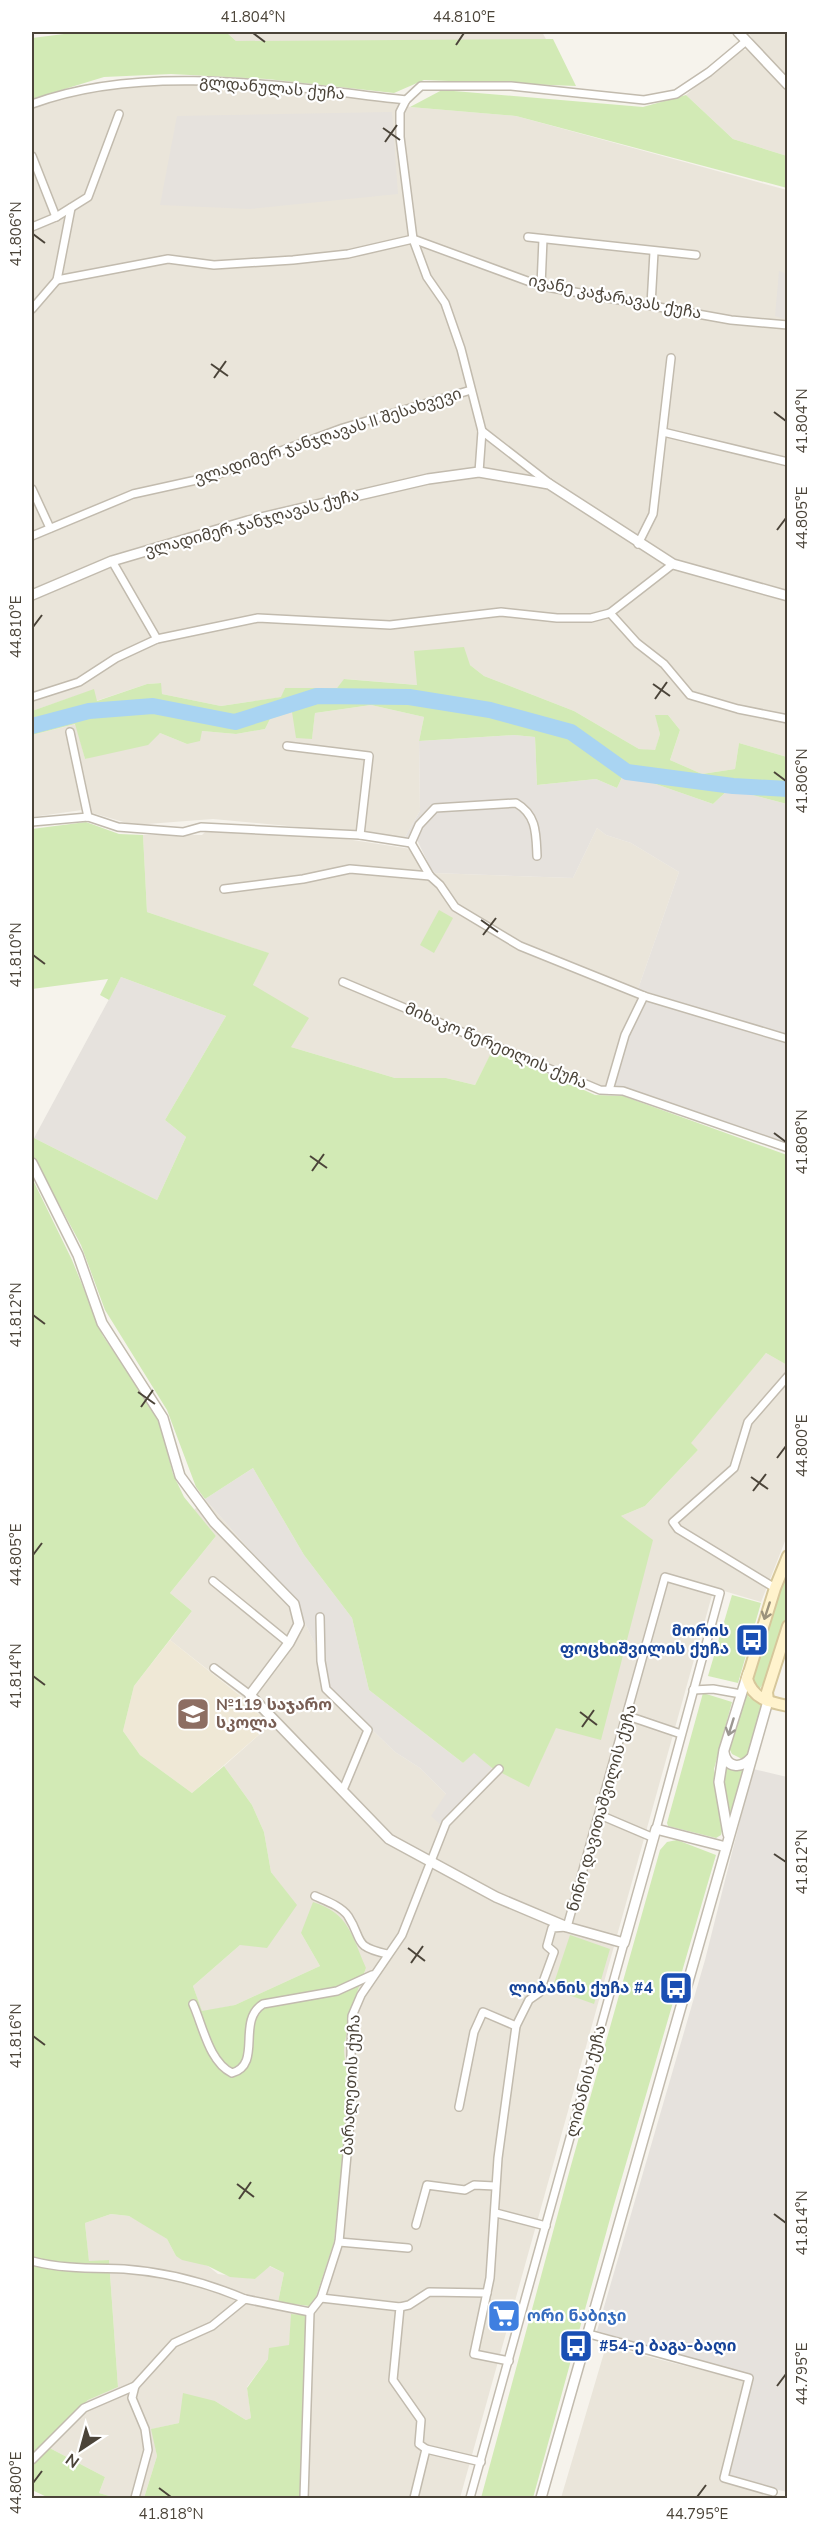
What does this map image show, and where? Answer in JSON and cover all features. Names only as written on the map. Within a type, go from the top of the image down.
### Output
[{"type":"main road","points":[[788,1556],[748,1671],[749,1687],[761,1699],[788,1706]]},
{"type":"main road","points":[[768,1701],[767,1692],[788,1626]]},
{"type":"street","points":[[738,32],[745,42],[788,84]]},
{"type":"street","points":[[479,472],[482,431],[471,390],[445,303],[427,277],[413,239],[400,137],[400,112],[406,100],[421,86],[511,86],[644,100],[676,94],[709,72],[745,42]]},
{"type":"street","name":"გლდანულას ქუჩა","points":[[32,104],[92,86],[187,81],[240,82],[406,100]]},
{"type":"street","points":[[32,226],[57,217],[88,197],[118,114]]},
{"type":"street","points":[[32,156],[57,217]]},
{"type":"street","points":[[32,309],[57,280],[71,208]]},
{"type":"street","points":[[528,237],[696,255]]},
{"type":"street","points":[[57,280],[168,259],[214,265],[293,260],[348,254],[413,239]]},
{"type":"street","name":"ივანე კაჭარავას ქუჩა","points":[[413,239],[541,286],[731,320],[788,325]]},
{"type":"street","points":[[541,286],[543,239]]},
{"type":"street","points":[[651,305],[654,252]]},
{"type":"street","points":[[638,544],[653,514],[671,358]]},
{"type":"street","name":"ვლადიმერ ჯანჯღავას II შესახვევი","points":[[32,536],[133,494],[210,477],[343,428],[471,390]]},
{"type":"street","name":"ვლადიმერ ჯანჯღავას ქუჩა","points":[[482,431],[549,484],[638,544],[673,564],[786,598]]},
{"type":"street","points":[[663,432],[788,462]]},
{"type":"street","name":"ვლადიმერ ჯანჯღავას ქუჩა","points":[[32,595],[112,561],[248,521],[428,479],[479,472],[549,484]]},
{"type":"street","points":[[32,489],[50,528]]},
{"type":"street","points":[[112,561],[157,639]]},
{"type":"street","points":[[32,697],[79,682],[116,658],[157,639],[258,618],[390,625],[501,612],[557,618],[591,618],[610,614],[673,564]]},
{"type":"street","points":[[610,614],[637,643],[664,664],[690,695],[738,709],[788,719]]},
{"type":"street","points":[[70,732],[88,817]]},
{"type":"street","points":[[287,746],[369,756],[360,834]]},
{"type":"street","points":[[411,843],[419,825],[435,808],[516,803],[527,809],[536,825],[537,856]]},
{"type":"street","points":[[32,822],[88,817],[118,827],[183,832],[201,827],[360,834],[411,843]]},
{"type":"street","points":[[411,843],[430,876],[440,885],[455,906],[489,929],[570,967],[644,996],[788,1039]]},
{"type":"street","points":[[224,889],[303,879],[351,869],[430,876]]},
{"type":"street","name":"მიხაკო წერეთლის ქუჩა","points":[[343,982],[600,1090],[622,1091],[788,1148]]},
{"type":"street","points":[[609,1090],[625,1035],[644,996]]},
{"type":"street","points":[[32,1163],[78,1256],[102,1323],[163,1418],[180,1476],[214,1522],[294,1604],[299,1624],[289,1643],[250,1695]]},
{"type":"street","points":[[775,1588],[678,1529],[673,1522],[734,1468],[748,1422],[788,1376]]},
{"type":"street","name":"ნინო დავითაშვილის ქუჩა","points":[[509,2361],[474,2354],[487,2292],[496,2213],[495,2186],[516,2026],[529,2000],[536,1996],[541,1987],[554,1952],[547,1946],[552,1928],[567,1927],[628,1716],[665,1577],[720,1593]]},
{"type":"street","points":[[213,1581],[289,1643]]},
{"type":"street","name":"ლიბანის ქუჩა","points":[[471,2499],[720,1593]]},
{"type":"street","points":[[320,1617],[321,1661],[327,1689],[368,1730],[343,1790]]},
{"type":"street","points":[[214,1668],[250,1695],[389,1839],[496,1897],[567,1927],[624,1943]]},
{"type":"street","points":[[727,1842],[719,1782],[724,1750],[748,1671]]},
{"type":"street","points":[[693,1690],[713,1689],[741,1694]]},
{"type":"street","points":[[541,2499],[768,1701]]},
{"type":"street","points":[[628,1716],[681,1734]]},
{"type":"street","points":[[724,1750],[724,1757],[734,1766],[741,1766],[752,1758]]},
{"type":"street","name":"ბარალეთის ქუჩა","points":[[310,2312],[321,2298],[339,2242],[352,2107],[352,2016],[374,1973],[402,1935],[446,1823],[499,1769]]},
{"type":"street","points":[[600,1815],[655,1833],[727,1842]]},
{"type":"street","points":[[315,1896],[334,1904],[348,1915],[358,1939],[366,1950],[387,1954]]},
{"type":"street","points":[[193,2004],[215,2058],[221,2068],[232,2073],[241,2070],[248,2063],[249,2025],[255,2009],[262,2004],[337,1991],[374,1973]]},
{"type":"street","points":[[459,2107],[474,2032],[483,2012],[516,2026]]},
{"type":"street","points":[[416,2225],[427,2186],[465,2190],[474,2184],[495,2186]]},
{"type":"street","points":[[496,2213],[546,2226]]},
{"type":"street","points":[[339,2242],[408,2248]]},
{"type":"street","points":[[32,2261],[94,2270],[124,2270],[176,2277],[212,2285],[246,2299],[310,2312],[311,2364],[304,2499]]},
{"type":"street","points":[[321,2298],[400,2307],[409,2305],[429,2292],[487,2292]]},
{"type":"street","points":[[32,2460],[84,2408],[135,2386],[174,2343],[212,2326],[246,2299]]},
{"type":"street","points":[[400,2307],[393,2380],[421,2420],[419,2444],[426,2449],[481,2462]]},
{"type":"street","points":[[589,2334],[749,2378],[724,2478],[773,2492]]},
{"type":"street","points":[[135,2386],[132,2398],[145,2429],[148,2450],[135,2499]]},
{"type":"street","points":[[414,2499],[426,2449]]},
{"type":"shaded area","points":[[226,32],[542,32],[547,41],[236,41]]},
{"type":"shaded area","points":[[748,32],[787,32],[787,78],[764,55]]},
{"type":"shaded area","points":[[738,50],[747,50],[787,90],[787,156],[733,139],[686,95]]},
{"type":"shaded area","points":[[206,83],[397,101],[410,107],[516,116],[787,190],[787,757],[739,743],[735,769],[702,774],[670,760],[680,730],[668,715],[656,715],[660,734],[655,751],[639,749],[574,711],[484,676],[470,665],[418,685],[345,679],[337,688],[285,688],[282,697],[221,706],[162,694],[160,683],[147,684],[96,701],[93,690],[32,711],[32,108],[92,87]]},
{"type":"shaded area","points":[[392,112],[398,194],[250,209],[160,205],[177,116]]},
{"type":"shaded area","points":[[779,271],[787,274],[787,320],[775,316]]},
{"type":"shaded area","points":[[371,705],[424,717],[419,741],[420,811],[405,837],[213,819],[134,825],[82,810],[32,817],[32,735],[76,724],[85,759],[160,733],[187,744],[202,731],[236,734],[265,729],[270,719],[292,712],[312,738],[315,713]]},
{"type":"shaded area","points":[[514,735],[535,737],[537,785],[596,779],[617,788],[624,773],[713,804],[729,789],[787,804],[787,1035],[638,989],[679,872],[631,843],[606,835],[597,828],[573,878],[433,873],[417,840],[405,837],[420,811],[419,741]]},
{"type":"shaded area","points":[[597,828],[606,835],[631,843],[679,872],[638,989],[580,968],[508,936],[460,907],[433,873],[573,878]]},
{"type":"shaded area","points":[[208,829],[333,837],[411,849],[453,909],[503,940],[638,997],[622,1034],[605,1087],[598,1087],[496,1044],[475,1085],[446,1078],[395,1078],[291,1047],[253,985],[268,953],[147,912],[143,835],[202,835]]},
{"type":"shaded area","points":[[121,977],[226,1016],[165,1120],[186,1137],[157,1200],[34,1138]]},
{"type":"shaded area","points":[[645,999],[787,1042],[787,1144],[611,1084],[628,1035]]},
{"type":"shaded area","points":[[766,1353],[787,1365],[787,1536],[761,1602],[714,1588],[460,2498],[301,2498],[309,2306],[316,2297],[334,2242],[349,2092],[344,2051],[349,2014],[366,1968],[301,1933],[320,1966],[235,2005],[202,2012],[193,1986],[240,1945],[296,1905],[271,1872],[264,1832],[252,1805],[224,1766],[269,1726],[248,1701],[170,1640],[192,1611],[170,1593],[216,1536],[194,1510],[205,1499],[295,1602],[323,1661],[329,1688],[395,1752],[420,1768],[446,1794],[442,1826],[492,1768],[529,1786],[556,1727],[621,1516],[645,1506],[698,1450],[690,1443]]},
{"type":"shaded area","points":[[253,1468],[304,1555],[352,1618],[369,1690],[463,1763],[474,1752],[492,1768],[442,1826],[431,1816],[446,1794],[420,1768],[395,1752],[329,1688],[323,1661],[295,1602],[205,1499]]},
{"type":"shaded area","name":"№119 საჯარო სკოლა","points":[[170,1640],[248,1702],[269,1726],[192,1793],[140,1755],[123,1731],[134,1686]]},
{"type":"shaded area","points":[[753,1769],[787,1777],[787,2492],[728,2478],[753,2376],[597,2331],[705,1960]]},
{"type":"shaded area","points":[[111,2214],[129,2216],[146,2225],[167,2239],[176,2256],[208,2266],[218,2274],[255,2279],[269,2266],[284,2273],[278,2302],[293,2305],[289,2345],[268,2359],[247,2387],[251,2418],[246,2420],[215,2401],[179,2423],[152,2429],[157,2456],[144,2498],[116,2498],[99,2493],[105,2477],[42,2444],[88,2400],[118,2387],[109,2260],[89,2262],[85,2223]]},
{"type":"shaded area","points":[[606,2346],[745,2381],[720,2481],[776,2498],[561,2498]]},
{"type":"green space","points":[[80,32],[226,32],[236,41],[553,39],[576,86],[424,80],[394,93],[267,79],[171,74],[104,77],[32,99],[32,38]]},
{"type":"green space","points":[[442,90],[643,107],[686,95],[733,139],[787,156],[787,188],[516,116],[410,107]]},
{"type":"green space","points":[[464,647],[470,665],[484,676],[574,711],[639,749],[655,750],[660,734],[655,715],[668,715],[680,730],[670,760],[702,774],[735,769],[739,743],[787,757],[787,804],[729,789],[713,804],[624,773],[617,788],[596,779],[537,785],[535,737],[514,735],[419,741],[424,717],[371,705],[315,713],[312,739],[296,738],[292,712],[270,719],[265,729],[236,734],[202,731],[200,741],[187,744],[160,733],[148,745],[85,759],[75,724],[32,735],[32,711],[94,689],[97,701],[147,684],[161,683],[162,694],[221,706],[281,697],[285,688],[337,688],[344,679],[417,685],[414,651]]},
{"type":"green space","points":[[86,822],[119,834],[143,835],[147,912],[269,953],[253,985],[309,1018],[291,1047],[395,1078],[446,1078],[475,1085],[493,1049],[595,1095],[623,1096],[787,1155],[787,1365],[766,1353],[691,1443],[698,1450],[645,1506],[621,1516],[653,1540],[601,1740],[556,1728],[529,1787],[492,1768],[474,1753],[463,1763],[369,1690],[352,1618],[304,1555],[253,1468],[205,1499],[196,1487],[167,1410],[105,1310],[81,1245],[32,1154],[34,1138],[157,1200],[186,1137],[165,1120],[226,1016],[121,977],[109,1000],[100,995],[108,979],[32,989],[32,829]]},
{"type":"green space","points":[[439,910],[453,918],[434,953],[420,945]]},
{"type":"green space","points":[[32,1178],[72,1260],[103,1336],[158,1416],[173,1474],[184,1497],[216,1536],[170,1593],[192,1611],[134,1686],[123,1731],[140,1755],[192,1793],[224,1766],[252,1805],[264,1832],[271,1872],[297,1905],[267,1948],[240,1945],[193,1986],[202,2011],[235,2005],[320,1966],[301,1933],[313,1902],[334,1912],[342,1919],[353,1936],[366,1968],[349,2014],[344,2051],[349,2092],[334,2242],[316,2297],[309,2306],[278,2302],[284,2273],[270,2266],[255,2279],[230,2277],[208,2266],[182,2260],[176,2256],[167,2239],[129,2216],[111,2214],[85,2223],[89,2261],[109,2260],[118,2387],[88,2400],[42,2444],[105,2477],[99,2493],[116,2498],[49,2498],[32,2490]]},
{"type":"green space","points":[[787,1570],[787,1613],[767,1677],[759,1690],[753,1684],[754,1678]]},
{"type":"green space","points":[[732,1595],[761,1603],[738,1683],[708,1676]]},
{"type":"green space","points":[[745,1690],[749,1697],[763,1706],[749,1754],[742,1759],[732,1754],[729,1748]]},
{"type":"green space","points":[[703,1693],[732,1702],[714,1769],[723,1826],[721,1835],[716,1838],[668,1826],[667,1823]]},
{"type":"green space","points":[[726,1763],[732,1769],[745,1769],[729,1828],[723,1782]]},
{"type":"green space","points":[[677,1840],[716,1855],[613,2208],[533,2498],[481,2498],[570,2169],[660,1850],[667,1842]]},
{"type":"green space","points":[[570,1935],[610,1949],[594,2004],[552,1989]]},
{"type":"green space","points":[[291,2314],[309,2315],[301,2498],[144,2498],[157,2456],[151,2429],[179,2423],[183,2393],[215,2401],[246,2420],[251,2418],[247,2388],[268,2359],[269,2348],[289,2345]]},
{"type":"waterway","points":[[32,726],[89,711],[153,706],[235,722],[317,696],[409,697],[490,710],[571,732],[627,772],[733,786],[788,789]]},
{"type":"place","name":"მორის ფოცხიშვილის ქუჩა","points":[[752,1640]]},
{"type":"place","name":"№119 საჯარო სკოლა","points":[[193,1714]]},
{"type":"place","name":"ლიბანის ქუჩა #4","points":[[676,1988]]},
{"type":"place","name":"ორი ნაბიჯი","points":[[504,2316]]},
{"type":"place","name":"#54-ე ბაგა-ბაღი","points":[[576,2346]]}]
